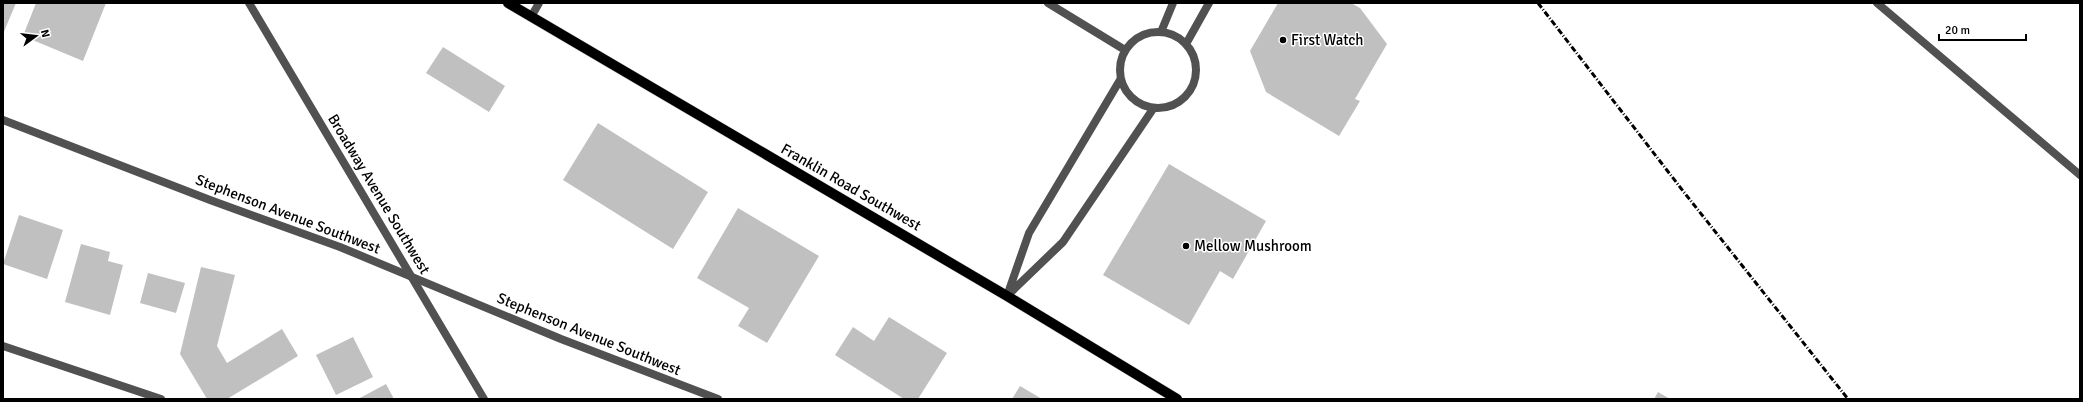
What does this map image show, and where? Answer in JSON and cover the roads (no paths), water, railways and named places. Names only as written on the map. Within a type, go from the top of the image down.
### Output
[{"type":"main road","name":"Franklin Road Southwest","points":[[508,3],[1007,296],[1177,399]]},
{"type":"street","name":"Broadway Avenue Southwest","points":[[248,3],[484,399]]},
{"type":"street","points":[[531,16],[539,3]]},
{"type":"street","points":[[1048,3],[1124,50]]},
{"type":"street","points":[[1161,32],[1172,3]]},
{"type":"street","points":[[1186,44],[1210,3]]},
{"type":"street","points":[[1876,3],[2080,175]]},
{"type":"street","points":[[1161,32],[1174,35],[1186,44],[1194,57],[1196,73],[1192,88],[1183,100],[1169,108],[1153,109],[1139,104],[1127,94],[1120,80],[1120,65],[1124,50],[1134,39],[1147,33],[1161,32]]},
{"type":"street","points":[[1007,296],[1029,233],[1120,80]]},
{"type":"street","points":[[1007,296],[1063,242],[1153,109]]},
{"type":"street","name":"Stephenson Avenue Southwest","points":[[3,120],[210,200],[340,247],[561,339],[718,399]]},
{"type":"street","points":[[3,346],[162,399]]},
{"type":"railway","points":[[1538,3],[1683,191],[1848,399]]},
{"type":"place","name":"First Watch","points":[[1283,40]]},
{"type":"place","name":"Mellow Mushroom","points":[[1186,246]]}]
